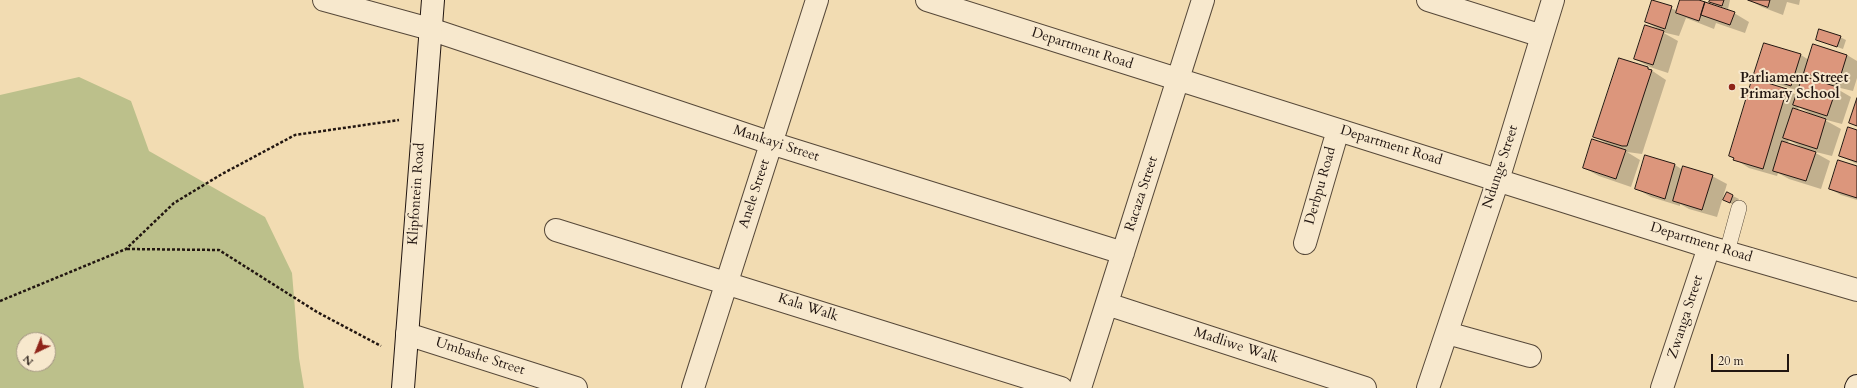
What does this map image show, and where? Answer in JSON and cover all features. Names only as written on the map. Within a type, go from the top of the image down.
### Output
[{"type":"street","name":"Mankayi Street","points":[[324,0],[430,29],[771,143],[1123,253]]},
{"type":"street","name":"Klipfontein Road","points":[[403,388],[433,0]]},
{"type":"street","name":"Anele Street","points":[[693,388],[817,0]]},
{"type":"street","name":"Department Road","points":[[927,0],[1718,249],[1857,290]]},
{"type":"street","name":"Racaza Street","points":[[1080,388],[1203,0]]},
{"type":"street","points":[[1428,0],[1542,36]]},
{"type":"street","name":"Ndunge Street","points":[[1428,388],[1498,180],[1553,0]]},
{"type":"street","name":"Derbpu Road","points":[[1305,243],[1338,130]]},
{"type":"street","name":"Kala Walk","points":[[556,230],[1061,388]]},
{"type":"street","name":"Zwanga Street","points":[[1662,388],[1718,249]]},
{"type":"street","name":"Madliwe Walk","points":[[1107,304],[1365,388]]},
{"type":"street","points":[[1447,333],[1530,356]]},
{"type":"street","name":"Umbashe Street","points":[[407,334],[576,388]]},
{"type":"lane","points":[[1718,249],[1739,208]]},
{"type":"path","points":[[0,301],[126,248],[174,203],[222,174],[296,135],[423,117]]},
{"type":"path","points":[[126,248],[219,250],[317,312],[405,359]]},
{"type":"green space","points":[[79,77],[131,101],[149,151],[265,217],[292,273],[299,358],[304,388],[0,388],[0,95]]},
{"type":"building","points":[[1652,0],[1672,6],[1665,29],[1645,22]]},
{"type":"building","points":[[1680,0],[1699,0],[1705,2],[1699,21],[1676,13]]},
{"type":"building","points":[[1710,0],[1724,0],[1722,6],[1709,2]]},
{"type":"building","points":[[1748,0],[1770,0],[1768,7]]},
{"type":"building","points":[[1705,2],[1735,12],[1730,25],[1701,15]]},
{"type":"building","points":[[1645,25],[1664,31],[1653,65],[1634,59]]},
{"type":"building","points":[[1819,29],[1841,36],[1837,47],[1816,40]]},
{"type":"building","points":[[1764,43],[1801,54],[1791,86],[1754,74]]},
{"type":"building","points":[[1813,44],[1847,55],[1838,84],[1804,73]]},
{"type":"building","points":[[1619,58],[1648,67],[1648,69],[1652,70],[1627,146],[1622,146],[1593,137]]},
{"type":"building","points":[[1803,76],[1837,87],[1827,116],[1793,105]]},
{"type":"building","points":[[1752,80],[1757,82],[1758,80],[1787,89],[1763,169],[1733,160],[1734,158],[1729,156]]},
{"type":"building","points":[[1857,98],[1857,126],[1849,123]]},
{"type":"building","points":[[1793,108],[1826,119],[1817,149],[1783,138]]},
{"type":"building","points":[[1848,127],[1857,130],[1857,162],[1839,156]]},
{"type":"building","points":[[1592,139],[1626,150],[1616,179],[1583,168]]},
{"type":"building","points":[[1782,141],[1816,152],[1806,181],[1773,171]]},
{"type":"building","points":[[1645,155],[1675,164],[1665,199],[1635,189]]},
{"type":"building","points":[[1838,160],[1857,166],[1857,198],[1829,189]]},
{"type":"building","points":[[1683,166],[1713,175],[1702,210],[1673,201]]},
{"type":"building","points":[[1727,192],[1733,195],[1730,203],[1723,200]]},
{"type":"place","name":"Parliament Street Primary School","points":[[1732,87]]}]
